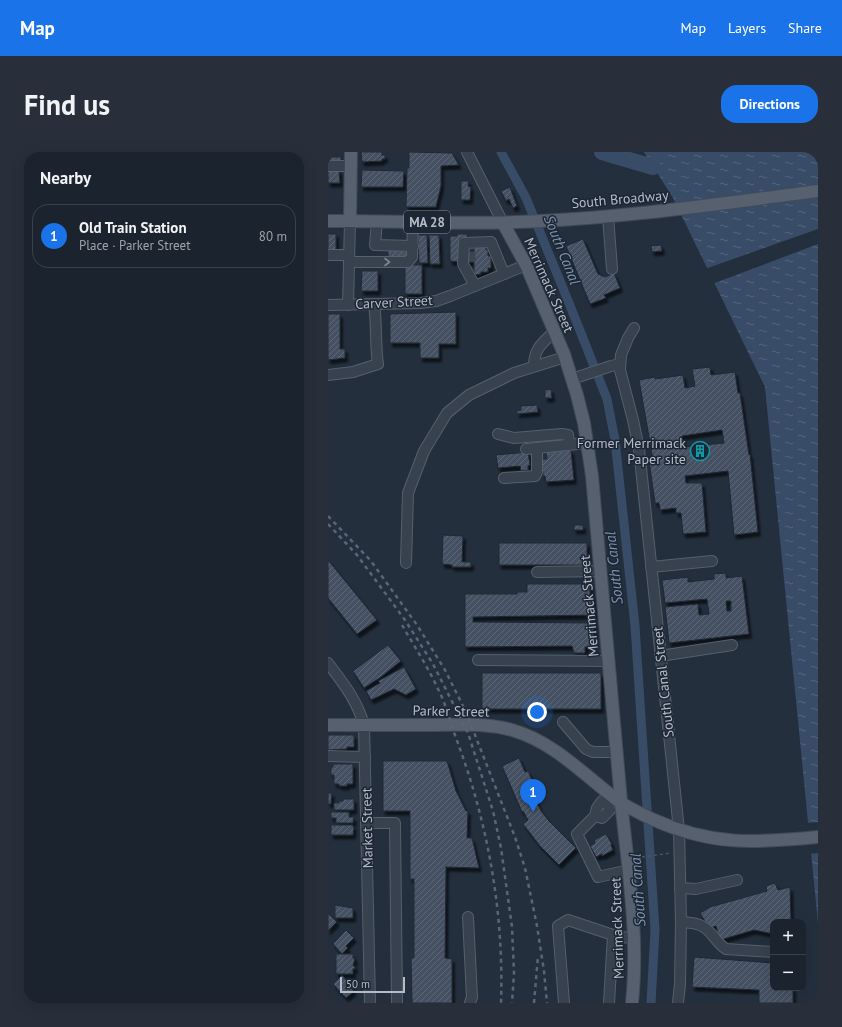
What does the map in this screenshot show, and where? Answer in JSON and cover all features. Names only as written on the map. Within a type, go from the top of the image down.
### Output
[{"type":"main road","points":[[350,221],[351,152]]},
{"type":"main road","name":"South Broadway","points":[[328,221],[503,223],[669,211],[818,191]]},
{"type":"main road","name":"Merrimack Street","points":[[503,223],[526,265],[565,357],[584,423],[588,443],[617,752],[618,803],[629,870],[633,911],[634,984],[632,1003]]},
{"type":"main road","name":"Parker Street","points":[[328,725],[481,724],[511,729],[526,734],[557,752],[618,803],[674,828],[715,839],[753,842],[783,841],[818,837]]},
{"type":"street","points":[[467,152],[503,223]]},
{"type":"street","points":[[328,166],[351,166]]},
{"type":"street","points":[[608,216],[612,269]]},
{"type":"street","points":[[348,305],[350,221]]},
{"type":"street","points":[[377,221],[375,246],[413,246]]},
{"type":"street","points":[[328,255],[349,259],[408,262],[412,257],[413,222]]},
{"type":"street","points":[[475,286],[469,267],[463,264],[464,243],[470,247],[491,242],[504,274]]},
{"type":"street","name":"Carver Street","points":[[328,305],[420,303],[436,301],[526,265]]},
{"type":"street","points":[[328,375],[353,372],[378,364],[376,350],[376,315],[374,304]]},
{"type":"street","name":"South Canal Street","points":[[634,328],[616,365],[620,370],[634,420],[639,449],[660,656],[680,888],[680,984],[678,1003]]},
{"type":"street","points":[[534,366],[534,357],[538,349],[554,332]]},
{"type":"street","points":[[406,563],[408,492],[424,451],[447,413],[469,395],[514,372],[565,357]]},
{"type":"street","points":[[572,379],[616,365]]},
{"type":"street","points":[[498,434],[514,438],[562,434],[568,436],[569,444]]},
{"type":"street","points":[[526,449],[588,443]]},
{"type":"street","points":[[504,478],[535,476],[537,472],[537,448]]},
{"type":"street","points":[[651,567],[712,561]]},
{"type":"street","points":[[537,572],[601,571]]},
{"type":"street","points":[[660,656],[732,645]]},
{"type":"street","points":[[478,660],[609,661]]},
{"type":"street","name":"Market Street","points":[[328,662],[346,686],[360,710],[364,725],[370,1003]]},
{"type":"street","points":[[562,722],[586,749],[593,752],[617,752]]},
{"type":"street","points":[[328,756],[365,758]]},
{"type":"street","points":[[618,803],[602,818],[595,816],[577,834],[598,877],[629,870]]},
{"type":"street","points":[[366,823],[395,823],[397,1003]]},
{"type":"street","points":[[680,888],[696,889],[737,880]]},
{"type":"street","points":[[468,917],[472,997],[470,1003]]},
{"type":"street","points":[[564,1003],[558,926],[568,920],[619,937],[634,938]]},
{"type":"street","points":[[681,922],[698,924],[704,927],[722,946],[726,948],[770,952]]},
{"type":"street","points":[[609,1003],[613,935]]},
{"type":"path","points":[[642,857],[671,854]]},
{"type":"water","points":[[644,152],[818,152],[818,923],[765,387],[673,198]]},
{"type":"pier","points":[[818,229],[818,244],[712,284],[705,269]]},
{"type":"pier","points":[[818,822],[818,853],[809,854],[806,823]]},
{"type":"building","points":[[361,152],[382,152],[382,155],[385,155],[385,159],[382,159],[382,161],[362,162]]},
{"type":"building","points":[[409,152],[452,153],[459,165],[441,166],[441,186],[436,207],[406,207]]},
{"type":"building","points":[[328,157],[341,157],[341,163],[328,163]]},
{"type":"building","points":[[339,170],[340,183],[328,183],[328,171]]},
{"type":"building","points":[[362,170],[404,171],[403,187],[361,187]]},
{"type":"building","points":[[461,181],[469,181],[468,186],[471,187],[470,200],[461,200]]},
{"type":"building","points":[[510,187],[517,206],[513,208],[509,199],[506,201],[501,191]]},
{"type":"building","points":[[328,234],[336,234],[336,250],[328,250]]},
{"type":"building","points":[[457,234],[467,234],[467,239],[460,238],[459,262],[450,261],[450,236],[457,236]]},
{"type":"building","points":[[418,235],[427,235],[428,263],[419,263]]},
{"type":"building","points":[[429,235],[439,235],[440,264],[430,264]]},
{"type":"building","points":[[583,239],[598,274],[605,277],[614,273],[620,288],[604,295],[606,298],[590,304],[566,246]]},
{"type":"building","points":[[661,245],[662,251],[652,252],[651,246]]},
{"type":"building","points":[[478,246],[486,246],[486,250],[488,249],[488,256],[491,256],[491,268],[488,268],[488,272],[481,272],[481,274],[474,275],[474,262],[466,262],[466,252],[474,252],[474,248]]},
{"type":"building","points":[[388,250],[409,251],[406,259],[388,259]]},
{"type":"building","points":[[405,265],[422,265],[422,294],[405,294]]},
{"type":"building","points":[[362,271],[378,271],[378,291],[361,291]]},
{"type":"building","points":[[456,312],[456,344],[439,344],[439,358],[420,358],[420,343],[390,343],[390,314]]},
{"type":"building","points":[[328,314],[340,314],[340,349],[345,349],[345,358],[328,360]]},
{"type":"building","name":"Former Merrimack Paper site","points":[[710,367],[711,375],[735,372],[738,393],[740,393],[749,455],[750,454],[758,532],[734,535],[728,471],[685,476],[686,483],[702,483],[706,532],[683,534],[681,513],[676,513],[676,508],[660,510],[659,503],[655,503],[649,461],[653,460],[639,380],[683,375],[685,388],[695,386],[692,369]],"holes":[[[722,430],[724,443],[683,447],[682,436]]]},
{"type":"building","points":[[551,389],[552,398],[545,398],[545,390]]},
{"type":"building","points":[[537,405],[538,412],[517,414],[517,411],[521,410],[521,406]]},
{"type":"building","points":[[571,450],[574,480],[546,482],[545,476],[543,476],[542,459],[547,459],[546,451]]},
{"type":"building","points":[[528,452],[530,465],[528,466],[528,470],[521,471],[520,466],[498,468],[496,455]]},
{"type":"building","points":[[574,525],[583,525],[583,530],[574,530]]},
{"type":"building","points":[[443,535],[463,536],[462,562],[471,562],[471,567],[452,567],[452,565],[442,564]]},
{"type":"building","points":[[499,543],[587,543],[587,565],[499,565]]},
{"type":"building","points":[[328,560],[377,620],[357,634],[328,598]]},
{"type":"building","points":[[726,573],[726,578],[742,576],[749,634],[669,643],[665,607],[698,604],[699,615],[709,614],[707,599],[665,603],[662,580],[688,577],[688,582],[714,579],[714,574]],"holes":[[[726,601],[731,601],[731,611],[727,611]]]},
{"type":"building","points":[[527,584],[590,584],[590,595],[592,595],[594,615],[473,617],[473,622],[594,623],[593,648],[585,647],[585,653],[574,653],[572,646],[465,647],[465,594],[517,594],[517,592],[527,592]]},
{"type":"building","points":[[388,645],[401,661],[364,688],[353,671]]},
{"type":"building","points":[[404,667],[416,689],[406,695],[394,689],[371,700],[366,691],[380,683],[378,681]]},
{"type":"building","points":[[482,673],[601,673],[601,709],[482,709]]},
{"type":"building","points":[[328,735],[354,735],[354,747],[328,750]]},
{"type":"building","points":[[519,758],[525,772],[528,771],[536,789],[532,791],[541,811],[576,848],[559,865],[540,846],[523,824],[528,820],[523,811],[522,812],[502,766]]},
{"type":"building","points":[[383,761],[447,761],[456,791],[466,811],[468,811],[467,838],[472,838],[479,868],[446,867],[445,958],[452,959],[452,1003],[412,1003],[411,958],[414,958],[414,879],[410,879],[410,811],[383,811]]},
{"type":"building","points":[[333,764],[353,764],[353,784],[339,786],[339,784],[334,784],[334,775],[331,775],[331,767],[333,767]]},
{"type":"building","points":[[328,793],[332,793],[331,804],[328,804]]},
{"type":"building","points":[[343,799],[354,799],[354,810],[334,810],[334,803],[339,803],[339,801],[343,801]]},
{"type":"building","points":[[331,812],[349,812],[349,817],[354,817],[353,823],[336,823],[336,818],[331,818]]},
{"type":"building","points":[[331,825],[353,825],[353,835],[331,835]]},
{"type":"building","points":[[606,834],[612,844],[613,850],[602,856],[602,854],[596,857],[590,846],[595,843],[594,840]]},
{"type":"building","points":[[775,883],[778,890],[790,887],[791,919],[770,919],[770,933],[754,930],[720,940],[716,926],[709,928],[700,913],[710,907],[767,891],[766,886]]},
{"type":"building","points":[[335,905],[353,908],[353,918],[335,918]]},
{"type":"building","points":[[328,913],[337,922],[328,931]]},
{"type":"building","points":[[346,930],[354,938],[346,946],[348,948],[342,954],[333,944]]},
{"type":"building","points":[[336,954],[353,954],[353,958],[355,958],[353,966],[355,966],[355,969],[353,969],[353,974],[336,974]]},
{"type":"building","points":[[694,957],[770,963],[770,991],[793,991],[793,1003],[759,1003],[759,990],[692,987]]},
{"type":"building","points":[[342,975],[354,991],[346,998],[333,984]]},
{"type":"waterway","name":"South Canal","points":[[501,152],[526,198],[571,308],[607,399],[615,440],[635,626],[655,930],[651,1003]]},
{"type":"waterway","points":[[602,152],[653,167]]},
{"type":"tunnel","points":[[470,252],[471,262]]},
{"type":"railway","points":[[328,516],[371,561],[417,625],[445,670],[466,712],[515,837],[525,868],[537,926],[547,1003]]},
{"type":"railway","points":[[328,524],[357,555],[405,620],[433,664],[468,733],[493,811],[501,848],[512,927],[514,973],[512,1003]]},
{"type":"railway","points":[[402,625],[441,695],[477,802],[492,868],[497,902],[500,935],[501,1003]]},
{"type":"railway","points":[[534,1003],[538,956]]},
{"type":"place","name":"Former Merrimack Paper site","points":[[700,451]]},
{"type":"place","name":"Old Train Station","points":[[533,812]]}]
